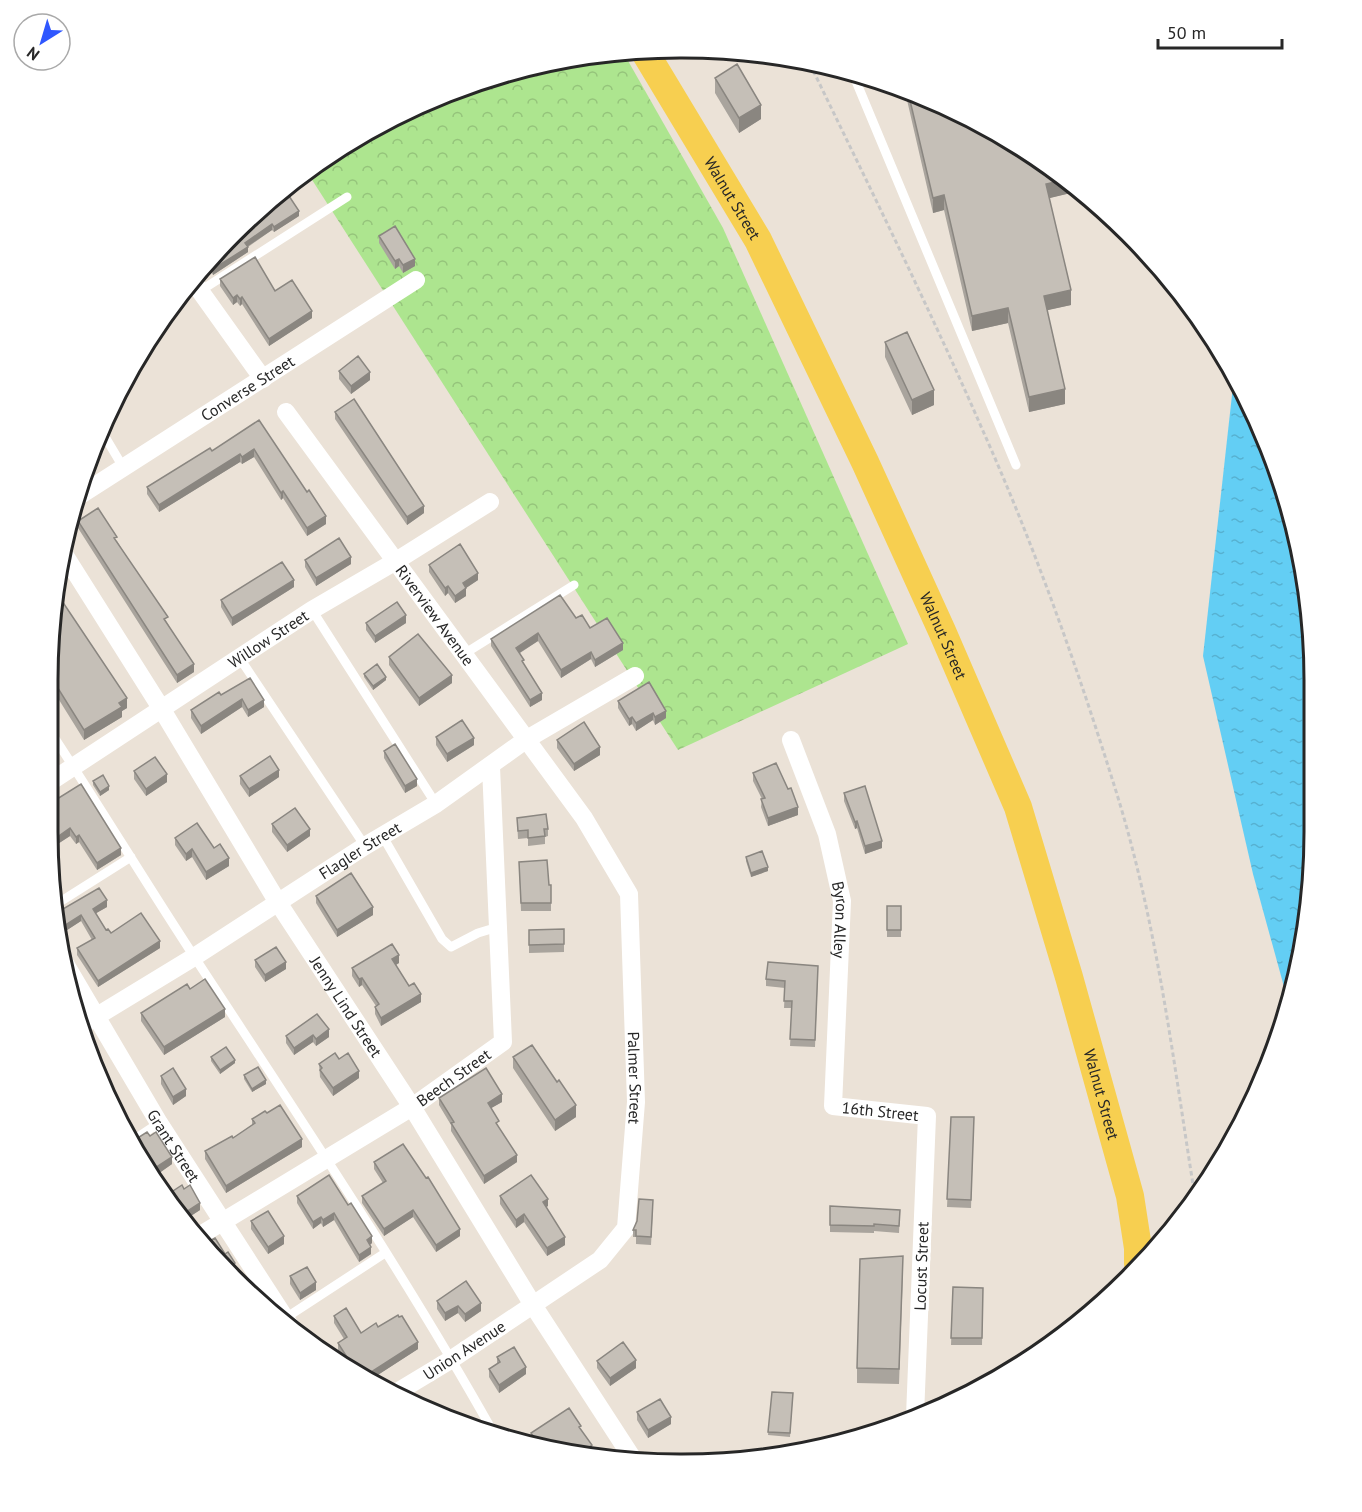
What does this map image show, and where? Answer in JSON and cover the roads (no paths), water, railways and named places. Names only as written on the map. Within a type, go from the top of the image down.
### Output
[{"type":"main road","name":"Walnut Street","points":[[649,60],[758,240],[865,462],[1018,807],[1069,976],[1130,1196],[1138,1253]]},
{"type":"street","name":"Converse Street","points":[[90,489],[416,280]]},
{"type":"street","points":[[199,288],[263,379]]},
{"type":"street","name":"Riverview Avenue","points":[[285,412],[584,818]]},
{"type":"street","name":"Willow Street","points":[[58,777],[312,610],[396,561],[489,502]]},
{"type":"street","name":"Jenny Lind Street","points":[[70,563],[161,708],[277,901],[412,1107],[533,1305],[628,1451]]},
{"type":"street","name":"Flagler Street","points":[[90,1020],[194,957],[382,835],[436,804],[491,767],[527,739],[635,676]]},
{"type":"street","name":"Byron Alley","points":[[791,740],[827,834],[842,901],[833,1106]]},
{"type":"street","name":"Beech Street","points":[[206,1232],[412,1107],[503,1042],[491,767]]},
{"type":"street","name":"Palmer Street","points":[[533,1305],[600,1260],[626,1228],[636,1102],[629,894],[584,818]]},
{"type":"street","name":"Grant Street","points":[[90,1020],[224,1221],[273,1301]]},
{"type":"street","name":"16th Street","points":[[833,1106],[927,1116]]},
{"type":"street","name":"Locust Street","points":[[915,1407],[927,1116]]},
{"type":"street","name":"Union Avenue","points":[[404,1388],[533,1305]]},
{"type":"lane","points":[[857,85],[1016,465]]},
{"type":"lane","points":[[204,282],[347,197]]},
{"type":"lane","points":[[107,440],[123,467]]},
{"type":"lane","points":[[464,654],[574,585]]},
{"type":"lane","points":[[312,610],[436,804]]},
{"type":"lane","points":[[239,657],[365,846]]},
{"type":"lane","points":[[58,744],[327,1159],[452,1359],[487,1422]]},
{"type":"lane","points":[[382,835],[442,939],[451,946],[478,933],[498,927]]},
{"type":"lane","points":[[63,900],[131,857]]},
{"type":"lane","points":[[139,1136],[159,1122]]},
{"type":"lane","points":[[294,1318],[386,1253]]},
{"type":"water","points":[[1232,393],[1256,443],[1282,520],[1292,560],[1302,640],[1304,831],[1302,872],[1292,952],[1284,985],[1253,874],[1203,656]]}]
